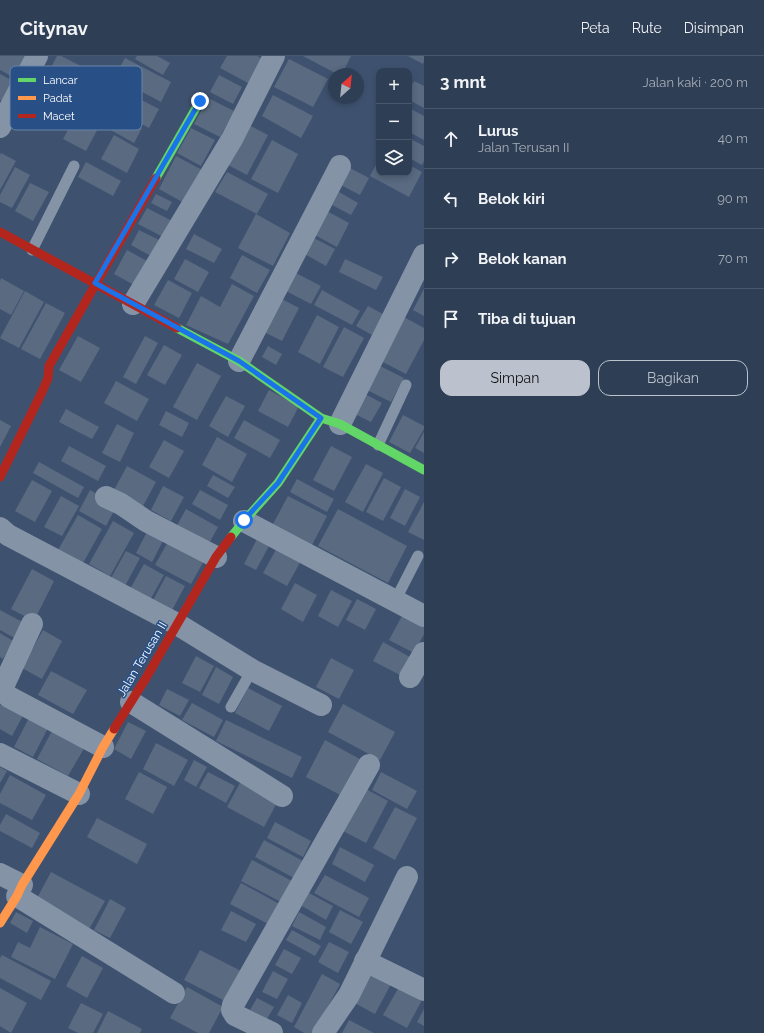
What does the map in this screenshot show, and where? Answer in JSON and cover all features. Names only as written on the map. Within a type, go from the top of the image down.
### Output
[{"type":"street","points":[[32,66],[37,56]]},
{"type":"street","points":[[133,304],[232,139],[274,56]]},
{"type":"street","points":[[0,477],[42,392],[48,378],[50,366],[95,283],[200,101]]},
{"type":"street","points":[[0,127],[10,108]]},
{"type":"street","points":[[239,361],[340,166]]},
{"type":"street","points":[[0,232],[239,361],[331,421],[378,444],[424,470]]},
{"type":"street","points":[[331,421],[424,255]]},
{"type":"street","name":"Jalan Terusan II","points":[[0,923],[79,794],[103,748],[216,557],[244,520],[331,421]]},
{"type":"street","points":[[106,497],[121,504],[146,521],[216,557]]},
{"type":"street","points":[[244,520],[424,616]]},
{"type":"street","points":[[0,528],[8,535],[177,624],[252,670],[320,705]]},
{"type":"street","points":[[32,624],[2,689],[9,697],[103,748]]},
{"type":"street","points":[[410,677],[424,653]]},
{"type":"street","points":[[131,702],[282,796]]},
{"type":"street","points":[[0,754],[79,794]]},
{"type":"street","points":[[272,1033],[235,1015],[232,1010],[233,1005],[369,765]]},
{"type":"street","points":[[0,874],[19,890],[174,993]]},
{"type":"street","points":[[323,1033],[349,995],[407,877]]},
{"type":"street","points":[[365,962],[424,990]]},
{"type":"lane","points":[[32,250],[74,166]]},
{"type":"lane","points":[[378,444],[406,385]]},
{"type":"lane","points":[[395,601],[418,556]]},
{"type":"lane","points":[[231,707],[252,670]]},
{"type":"building","points":[[0,56],[26,56],[21,66],[10,66],[10,75],[0,70]]},
{"type":"building","points":[[57,56],[61,56],[81,66],[52,66]]},
{"type":"building","points":[[137,56],[157,56],[170,63],[163,75],[135,59]]},
{"type":"building","points":[[227,56],[257,56],[263,59],[250,84],[220,68]]},
{"type":"building","points":[[303,56],[351,56],[345,68],[328,68],[328,69]]},
{"type":"building","points":[[408,56],[424,56],[423,64]]},
{"type":"building","points":[[125,58],[140,66],[120,66]]},
{"type":"building","points":[[289,59],[328,79],[313,107],[274,87]]},
{"type":"building","points":[[142,67],[171,82],[161,102],[142,92]]},
{"type":"building","points":[[0,74],[10,79],[10,87],[3,102],[0,100]]},
{"type":"building","points":[[219,75],[242,87],[233,104],[210,92]]},
{"type":"building","points":[[414,81],[424,86],[424,108],[412,102],[412,85]]},
{"type":"building","points":[[273,95],[313,116],[301,138],[262,116]]},
{"type":"building","points":[[208,98],[234,111],[220,137],[194,124]]},
{"type":"building","points":[[142,100],[159,109],[149,128],[142,124]]},
{"type":"building","points":[[412,110],[424,116],[424,140],[412,134]]},
{"type":"building","points":[[249,125],[268,135],[247,175],[228,165]]},
{"type":"building","points":[[191,128],[215,140],[201,166],[177,153]]},
{"type":"building","points":[[68,130],[97,130],[86,151],[63,139]]},
{"type":"building","points":[[111,130],[141,130],[134,143]]},
{"type":"building","points":[[114,135],[139,149],[127,173],[101,159]]},
{"type":"building","points":[[272,140],[298,154],[278,193],[251,179]]},
{"type":"building","points":[[412,140],[424,146],[424,161],[422,165],[412,160]]},
{"type":"building","points":[[1,153],[16,161],[0,190],[0,155]]},
{"type":"building","points":[[176,156],[204,171],[186,204],[159,189]]},
{"type":"building","points":[[86,162],[121,181],[113,196],[78,177]]},
{"type":"building","points":[[376,165],[376,176],[412,176],[412,167],[422,172],[409,197],[370,176]]},
{"type":"building","points":[[346,166],[369,178],[360,195],[337,183]]},
{"type":"building","points":[[15,167],[30,175],[12,208],[0,202],[0,195]]},
{"type":"building","points":[[227,172],[268,194],[257,214],[215,192]]},
{"type":"building","points":[[30,183],[49,192],[33,221],[15,211]]},
{"type":"building","points":[[339,192],[358,203],[351,215],[332,205]]},
{"type":"building","points":[[156,194],[172,202],[167,211],[151,203]]},
{"type":"building","points":[[147,208],[174,222],[165,238],[138,224]]},
{"type":"building","points":[[323,209],[349,223],[337,247],[311,233]]},
{"type":"building","points":[[256,214],[290,233],[273,266],[238,248]]},
{"type":"building","points":[[139,230],[159,240],[151,256],[131,245]]},
{"type":"building","points":[[194,234],[222,249],[214,263],[186,249]]},
{"type":"building","points":[[310,236],[335,249],[326,266],[301,252]]},
{"type":"building","points":[[127,250],[147,261],[134,285],[114,274]]},
{"type":"building","points":[[242,255],[270,270],[257,293],[230,278]]},
{"type":"building","points":[[185,259],[209,272],[198,292],[174,279]]},
{"type":"building","points":[[345,259],[383,277],[376,290],[339,272]]},
{"type":"building","points":[[294,272],[321,286],[311,304],[284,290]]},
{"type":"building","points":[[1,278],[24,291],[11,315],[0,309]]},
{"type":"building","points":[[168,280],[192,293],[179,318],[154,305]]},
{"type":"building","points":[[232,284],[254,296],[228,344],[186,325],[201,296],[220,307]]},
{"type":"building","points":[[424,289],[424,316],[413,310]]},
{"type":"building","points":[[322,290],[360,311],[352,325],[314,305]]},
{"type":"building","points":[[25,291],[44,302],[19,348],[0,338]]},
{"type":"building","points":[[282,299],[299,308],[282,341],[264,332]]},
{"type":"building","points":[[46,303],[65,313],[40,359],[21,349]]},
{"type":"building","points":[[368,306],[383,314],[372,335],[356,326]]},
{"type":"building","points":[[317,315],[339,327],[320,364],[298,352]]},
{"type":"building","points":[[402,316],[424,328],[424,340],[406,374],[379,360]]},
{"type":"building","points":[[344,327],[364,338],[343,377],[323,367]]},
{"type":"building","points":[[78,336],[100,348],[81,382],[59,370]]},
{"type":"building","points":[[145,336],[158,343],[136,384],[123,377]]},
{"type":"building","points":[[164,345],[182,355],[165,385],[147,375]]},
{"type":"building","points":[[268,346],[282,354],[276,365],[262,357]]},
{"type":"building","points":[[197,363],[221,376],[197,420],[173,407]]},
{"type":"building","points":[[378,365],[404,378],[391,402],[365,389]]},
{"type":"building","points":[[116,381],[149,399],[137,421],[104,403]]},
{"type":"building","points":[[269,390],[299,406],[288,427],[258,411]]},
{"type":"building","points":[[363,393],[382,403],[371,422],[353,413]]},
{"type":"building","points":[[226,396],[245,406],[228,437],[209,426]]},
{"type":"building","points":[[66,409],[99,427],[92,439],[59,422]]},
{"type":"building","points":[[166,411],[189,423],[182,437],[159,425]]},
{"type":"building","points":[[403,415],[424,426],[424,429],[410,453],[389,442]]},
{"type":"building","points":[[0,420],[11,426],[0,447]]},
{"type":"building","points":[[244,420],[280,440],[270,458],[234,438]]},
{"type":"building","points":[[117,424],[134,433],[120,462],[102,453]]},
{"type":"building","points":[[424,432],[424,453],[415,448]]},
{"type":"building","points":[[217,437],[247,454],[232,482],[202,465]]},
{"type":"building","points":[[164,440],[184,451],[169,478],[149,467]]},
{"type":"building","points":[[69,446],[106,466],[98,481],[61,461]]},
{"type":"building","points":[[331,446],[352,457],[334,491],[313,480]]},
{"type":"building","points":[[39,462],[84,487],[78,498],[33,473]]},
{"type":"building","points":[[366,464],[383,473],[363,512],[345,502]]},
{"type":"building","points":[[127,466],[156,482],[142,508],[113,492]]},
{"type":"building","points":[[213,475],[235,487],[228,498],[207,486]]},
{"type":"building","points":[[384,478],[401,487],[383,521],[366,512]]},
{"type":"building","points":[[297,479],[334,499],[327,512],[290,492]]},
{"type":"building","points":[[32,480],[52,491],[35,522],[15,511]]},
{"type":"building","points":[[163,486],[184,497],[171,521],[151,510]]},
{"type":"building","points":[[405,489],[420,497],[405,526],[390,518]]},
{"type":"building","points":[[90,490],[117,505],[106,526],[79,511]]},
{"type":"building","points":[[200,490],[228,505],[220,520],[192,504]]},
{"type":"building","points":[[61,496],[79,506],[62,536],[44,527]]},
{"type":"building","points":[[288,496],[327,516],[312,545],[273,524]]},
{"type":"building","points":[[424,502],[424,540],[408,532]]},
{"type":"building","points":[[186,509],[218,527],[206,549],[174,531]]},
{"type":"building","points":[[338,509],[407,546],[388,583],[318,546]]},
{"type":"building","points":[[78,515],[102,529],[83,563],[58,550]]},
{"type":"building","points":[[113,521],[134,533],[110,576],[89,564]]},
{"type":"building","points":[[149,528],[165,537],[152,562],[136,553]]},
{"type":"building","points":[[257,539],[269,546],[256,570],[244,564]]},
{"type":"building","points":[[169,540],[205,559],[191,584],[155,565]]},
{"type":"building","points":[[278,546],[302,559],[287,586],[263,573]]},
{"type":"building","points":[[126,551],[140,558],[125,586],[111,578]]},
{"type":"building","points":[[144,564],[164,575],[150,600],[130,589]]},
{"type":"building","points":[[32,569],[54,581],[34,621],[11,609]]},
{"type":"building","points":[[166,576],[185,586],[170,614],[151,604]]},
{"type":"building","points":[[295,583],[317,595],[303,622],[281,609]]},
{"type":"building","points":[[331,590],[352,601],[338,627],[318,616]]},
{"type":"building","points":[[357,599],[376,609],[365,630],[346,620]]},
{"type":"building","points":[[0,610],[28,625],[20,641],[0,630]]},
{"type":"building","points":[[403,614],[424,625],[424,634],[414,653],[389,640]]},
{"type":"building","points":[[43,630],[62,641],[42,679],[22,668]]},
{"type":"building","points":[[0,633],[13,641],[3,659],[0,657]]},
{"type":"building","points":[[383,642],[410,657],[400,675],[373,661]]},
{"type":"building","points":[[196,656],[214,666],[200,692],[182,683]]},
{"type":"building","points":[[331,658],[354,670],[339,699],[316,687]]},
{"type":"building","points":[[216,667],[233,677],[219,704],[202,695]]},
{"type":"building","points":[[51,671],[87,690],[73,714],[38,695]]},
{"type":"building","points":[[248,688],[282,706],[269,731],[235,713]]},
{"type":"building","points":[[167,689],[189,700],[180,716],[159,705]]},
{"type":"building","points":[[4,698],[26,710],[12,736],[0,729],[0,706]]},
{"type":"building","points":[[192,703],[223,720],[214,737],[182,720]]},
{"type":"building","points":[[343,704],[395,732],[380,760],[328,732]]},
{"type":"building","points":[[32,712],[51,722],[33,757],[14,747]]},
{"type":"building","points":[[226,720],[302,757],[292,778],[216,741]]},
{"type":"building","points":[[128,722],[146,731],[131,759],[114,749]]},
{"type":"building","points":[[54,727],[86,745],[68,776],[37,759]]},
{"type":"building","points":[[325,740],[367,763],[348,799],[306,777]]},
{"type":"building","points":[[156,743],[188,760],[174,786],[143,769]]},
{"type":"building","points":[[194,760],[207,767],[196,787],[184,780]]},
{"type":"building","points":[[0,767],[7,771],[0,783]]},
{"type":"building","points":[[139,772],[167,787],[153,814],[125,799]]},
{"type":"building","points":[[208,772],[235,786],[226,803],[199,788]]},
{"type":"building","points":[[381,772],[417,791],[407,809],[372,790]]},
{"type":"building","points":[[10,775],[46,795],[32,820],[0,803],[0,794]]},
{"type":"building","points":[[242,779],[279,799],[264,827],[227,807]]},
{"type":"building","points":[[366,789],[388,801],[366,843],[343,831]]},
{"type":"building","points":[[395,807],[417,818],[395,860],[373,848]]},
{"type":"building","points":[[6,814],[40,833],[32,848],[0,831],[0,825]]},
{"type":"building","points":[[97,818],[147,844],[137,864],[87,837]]},
{"type":"building","points":[[275,822],[311,841],[303,857],[267,838]]},
{"type":"building","points":[[264,840],[303,861],[294,878],[255,857]]},
{"type":"building","points":[[340,847],[374,865],[365,882],[332,864]]},
{"type":"building","points":[[252,860],[292,881],[281,902],[241,881]]},
{"type":"building","points":[[51,872],[105,901],[88,931],[35,902]]},
{"type":"building","points":[[325,875],[369,898],[359,917],[314,893]]},
{"type":"building","points":[[241,883],[283,906],[272,926],[230,904]]},
{"type":"building","points":[[309,893],[333,906],[326,920],[302,906]]},
{"type":"building","points":[[110,899],[126,908],[110,938],[94,930]]},
{"type":"building","points":[[340,910],[363,922],[351,944],[329,932]]},
{"type":"building","points":[[231,911],[256,924],[246,942],[221,930]]},
{"type":"building","points":[[16,912],[33,921],[27,933],[10,923]]},
{"type":"building","points":[[299,912],[326,927],[320,940],[292,926]]},
{"type":"building","points":[[40,927],[73,944],[55,979],[11,957],[18,942],[30,948]]},
{"type":"building","points":[[292,930],[321,946],[315,956],[286,940]]},
{"type":"building","points":[[329,942],[349,952],[338,973],[318,962]]},
{"type":"building","points":[[284,949],[301,958],[292,974],[275,965]]},
{"type":"building","points":[[200,950],[243,972],[227,1002],[184,980]]},
{"type":"building","points":[[2,955],[51,981],[41,1000],[0,978],[0,958]]},
{"type":"building","points":[[82,956],[103,968],[87,998],[66,986]]},
{"type":"building","points":[[273,971],[288,979],[277,999],[262,992]]},
{"type":"building","points":[[367,971],[391,984],[375,1014],[351,1001]]},
{"type":"building","points":[[322,974],[340,984],[314,1033],[304,1033],[294,1027]]},
{"type":"building","points":[[187,987],[223,1007],[209,1033],[198,1033],[170,1018]]},
{"type":"building","points":[[399,987],[422,1000],[407,1028],[383,1015]]},
{"type":"building","points":[[0,988],[27,1003],[11,1033],[0,1026]]},
{"type":"building","points":[[288,995],[302,1003],[292,1023],[277,1015]]},
{"type":"building","points":[[257,998],[274,1007],[267,1019],[250,1010]]},
{"type":"building","points":[[81,1003],[103,1014],[93,1033],[78,1033],[68,1028]]},
{"type":"building","points":[[424,1009],[424,1026],[417,1022]]},
{"type":"building","points":[[108,1011],[142,1029],[140,1033],[97,1033]]},
{"type":"building","points":[[349,1020],[374,1033],[342,1033]]},
{"type":"traffic: fast","points":[[156,178],[200,101]]},
{"type":"traffic: fast","points":[[177,328],[239,361],[321,418],[340,424],[424,470]]},
{"type":"traffic: fast","points":[[231,537],[278,483],[321,418]]},
{"type":"traffic: slow","points":[[0,923],[79,794],[114,729]]},
{"type":"traffic: jam","points":[[0,477],[42,392],[48,378],[49,366],[156,178]]},
{"type":"traffic: jam","points":[[0,232],[177,328]]},
{"type":"traffic: jam","points":[[114,729],[146,678],[216,557],[231,537]]},
{"type":"route","points":[[200,101],[95,283],[239,361],[321,418],[278,483],[244,520]]}]
